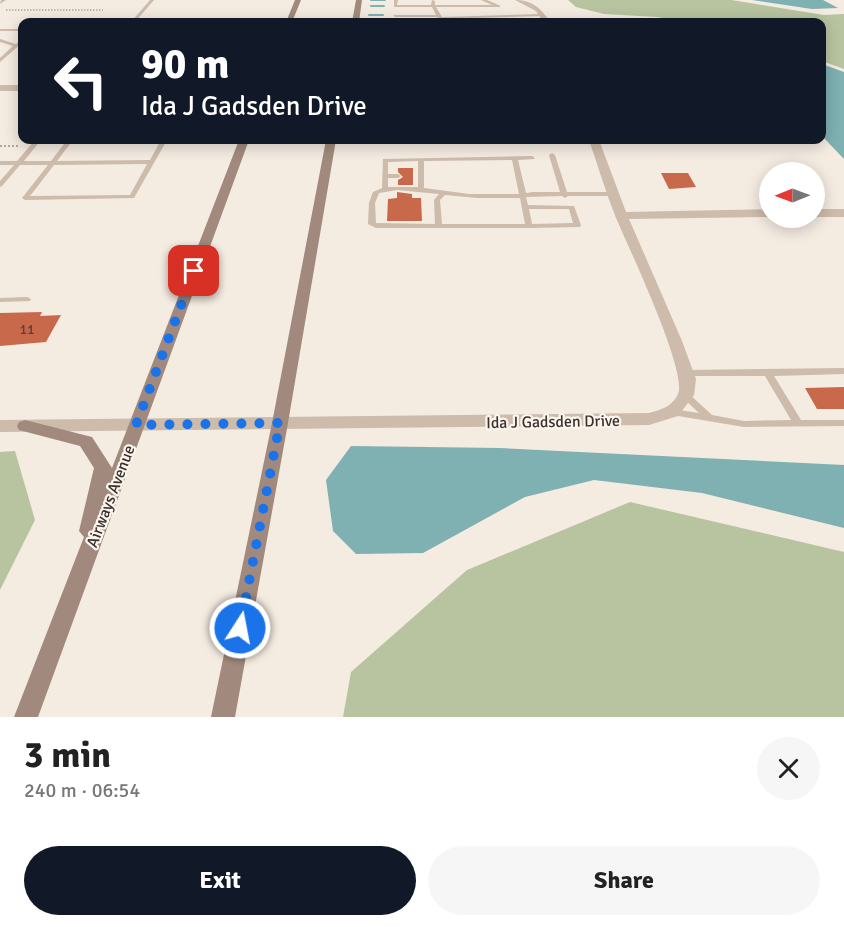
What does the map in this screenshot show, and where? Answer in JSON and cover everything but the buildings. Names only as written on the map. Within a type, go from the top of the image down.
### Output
[{"type":"main road","points":[[291,18],[298,0]]},
{"type":"main road","points":[[356,18],[359,0]]},
{"type":"main road","name":"Airways Avenue","points":[[26,715],[242,144]]},
{"type":"main road","points":[[223,715],[280,423],[330,144]]},
{"type":"main road","points":[[25,426],[86,441],[103,468],[71,598]]},
{"type":"street","points":[[518,0],[538,10],[544,18]]},
{"type":"street","points":[[0,88],[18,88]]},
{"type":"street","points":[[595,144],[621,216],[675,340],[688,379],[686,396],[672,412]]},
{"type":"street","points":[[621,216],[759,213]]},
{"type":"street","points":[[825,213],[844,213]]},
{"type":"street","name":"Ida J Gadsden Drive","points":[[0,426],[280,423],[349,425],[649,420],[672,412]]},
{"type":"lane","points":[[0,3],[4,0]]},
{"type":"lane","points":[[137,18],[152,0]]},
{"type":"lane","points":[[395,3],[499,6],[483,0]]},
{"type":"lane","points":[[433,3],[440,18]]},
{"type":"lane","points":[[475,6],[485,17]]},
{"type":"lane","points":[[502,18],[542,15]]},
{"type":"lane","points":[[462,18],[488,18]]},
{"type":"lane","points":[[0,30],[18,30]]},
{"type":"lane","points":[[0,40],[17,46],[0,61]]},
{"type":"lane","points":[[67,144],[25,198],[132,197],[162,144]]},
{"type":"lane","points":[[0,185],[33,146]]},
{"type":"lane","points":[[552,155],[565,196]]},
{"type":"lane","points":[[385,189],[385,160],[531,158]]},
{"type":"lane","points":[[420,159],[417,176],[421,189]]},
{"type":"lane","points":[[515,159],[530,226]]},
{"type":"lane","points":[[0,163],[152,162]]},
{"type":"lane","points":[[385,176],[398,176]]},
{"type":"lane","points":[[526,207],[572,207],[577,225],[376,226],[372,224],[372,203],[376,192],[385,189],[421,189],[477,196],[614,194]]},
{"type":"lane","points":[[439,226],[437,200],[444,192]]},
{"type":"lane","points":[[0,300],[27,299]]},
{"type":"lane","points":[[686,373],[844,371]]},
{"type":"lane","points":[[768,373],[798,424]]},
{"type":"lane","points":[[686,396],[703,414],[713,419]]},
{"type":"lane","points":[[672,412],[744,424],[844,423]]},
{"type":"path","points":[[0,10],[103,10]]},
{"type":"path","points":[[0,146],[33,146]]},
{"type":"green space","points":[[568,0],[731,0],[824,15],[844,14],[844,69],[826,62],[826,18],[663,18],[604,14],[576,7]]},
{"type":"green space","points":[[15,451],[35,520],[0,590],[0,452]]},
{"type":"green space","points":[[630,502],[844,552],[844,717],[343,717],[351,672],[467,570]]},
{"type":"water","points":[[752,0],[823,0],[838,8],[812,9]]},
{"type":"water","points":[[826,65],[844,72],[844,159],[826,140]]},
{"type":"water","points":[[351,446],[500,448],[844,465],[844,528],[702,493],[594,480],[525,497],[423,553],[356,554],[333,531],[326,480]]},
{"type":"waterway","points":[[371,0],[385,0]]},
{"type":"waterway","points":[[371,6],[384,6]]},
{"type":"waterway","points":[[369,15],[383,15]]},
{"type":"route","points":[[194,271],[136,425],[280,423],[240,628]]}]
